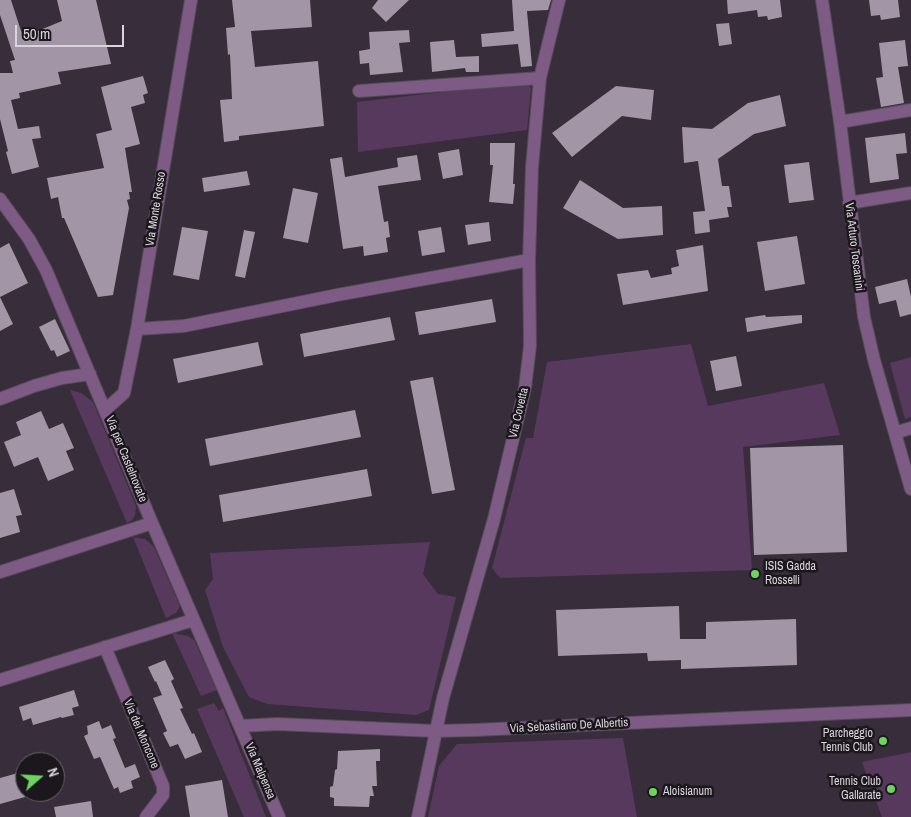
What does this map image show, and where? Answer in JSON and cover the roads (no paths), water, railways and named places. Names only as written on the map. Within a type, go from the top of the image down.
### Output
[{"type":"street","name":"Via Monte Rosso","points":[[105,410],[124,393],[191,0]]},
{"type":"street","name":"Via Covetta","points":[[418,817],[435,731],[494,519],[525,388],[530,346],[529,260],[532,167],[540,78],[559,0]]},
{"type":"street","name":"Via Arturo Toscanini","points":[[822,0],[840,122],[848,203],[864,317],[894,433],[911,489]]},
{"type":"street","points":[[359,91],[540,78]]},
{"type":"street","points":[[840,122],[911,110]]},
{"type":"street","points":[[848,203],[911,193]]},
{"type":"street","name":"Via per Castelnovate","points":[[0,199],[29,239],[46,270],[152,523],[240,726]]},
{"type":"street","points":[[136,329],[184,326],[337,295],[529,260]]},
{"type":"street","points":[[0,398],[52,381],[90,374]]},
{"type":"street","points":[[894,433],[911,428]]},
{"type":"street","points":[[0,572],[152,523]]},
{"type":"street","points":[[0,680],[194,620]]},
{"type":"street","name":"Via del Moncone","points":[[105,647],[163,786],[163,796],[146,817]]},
{"type":"street","name":"Via Sebastiano De Albertis","points":[[897,711],[911,703]]},
{"type":"street","name":"Via Sebastiano De Albertis","points":[[240,726],[277,724],[435,731],[911,710]]},
{"type":"street","name":"Via Malpensa","points":[[240,726],[279,817]]},
{"type":"place","name":"ISIS Gadda Rosselli","points":[[755,574]]},
{"type":"place","name":"Parcheggio Tennis Club","points":[[883,741]]},
{"type":"place","name":"Tennis Club Gallarate","points":[[891,789]]},
{"type":"place","name":"Aloisianum","points":[[653,792]]}]
